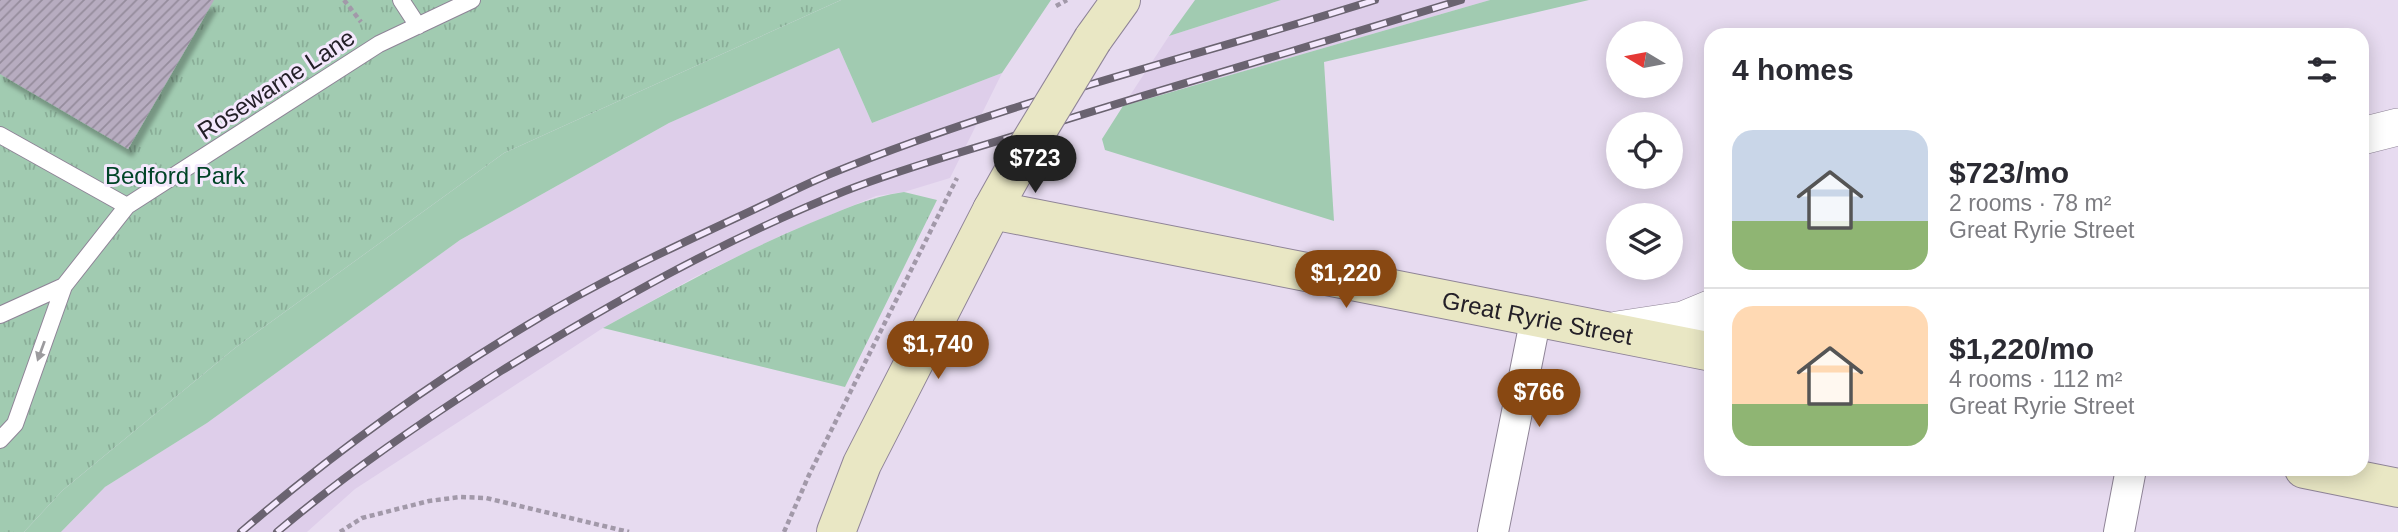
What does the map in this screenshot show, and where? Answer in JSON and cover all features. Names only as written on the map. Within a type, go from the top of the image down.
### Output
[{"type":"main road","points":[[836,532],[862,464],[992,210],[1093,39],[1122,0]]},
{"type":"main road","name":"Great Ryrie Street","points":[[992,210],[1704,350]]},
{"type":"main road","points":[[2339,476],[2398,488]]},
{"type":"street","points":[[2369,134],[2398,127]]},
{"type":"street","points":[[1609,331],[1683,320],[1704,311]]},
{"type":"street","points":[[1493,532],[1536,317]]},
{"type":"street","points":[[2119,532],[2131,476]]},
{"type":"lane","points":[[401,0],[418,26]]},
{"type":"lane","name":"Rosewarne Lane","points":[[64,286],[127,206],[379,44],[472,0]]},
{"type":"lane","points":[[0,135],[127,206]]},
{"type":"lane","points":[[0,315],[64,286]]},
{"type":"lane","points":[[0,440],[15,424],[64,286]]},
{"type":"path","points":[[1056,6],[1067,0]]},
{"type":"path","points":[[784,532],[809,475],[957,178]]},
{"type":"path","points":[[340,532],[362,518],[429,501],[460,497],[485,498],[629,532]]},
{"type":"shaded area","points":[[1281,0],[1490,0],[1123,106],[1169,36]]},
{"type":"shaded area","points":[[839,48],[872,123],[1002,73],[950,178],[904,192],[876,196],[782,235],[695,277],[603,328],[355,489],[307,532],[61,532],[105,487],[207,423],[460,240],[669,123]]},
{"type":"green space","name":"Bedford Park","points":[[0,0],[841,0],[504,153],[235,348],[63,490],[24,532],[0,532]]},
{"type":"green space","points":[[841,0],[1051,0],[1002,73],[872,123],[839,48],[669,123],[460,240],[207,423],[105,487],[61,532],[24,532],[63,490],[235,348],[504,153]]},
{"type":"green space","points":[[1195,0],[1281,0],[1169,36]]},
{"type":"green space","points":[[1490,0],[1589,0],[1324,62],[1334,221],[1105,150],[1102,139],[1123,106]]},
{"type":"green space","points":[[904,192],[937,200],[845,387],[603,328],[755,248],[855,205]]},
{"type":"building","points":[[0,0],[214,0],[128,149],[0,74]]},
{"type":"railway","points":[[241,532],[380,422],[491,347],[606,281],[807,184],[964,124],[1375,0]]},
{"type":"railway","points":[[277,532],[386,448],[501,371],[669,274],[800,210],[915,166],[1461,0]]}]
